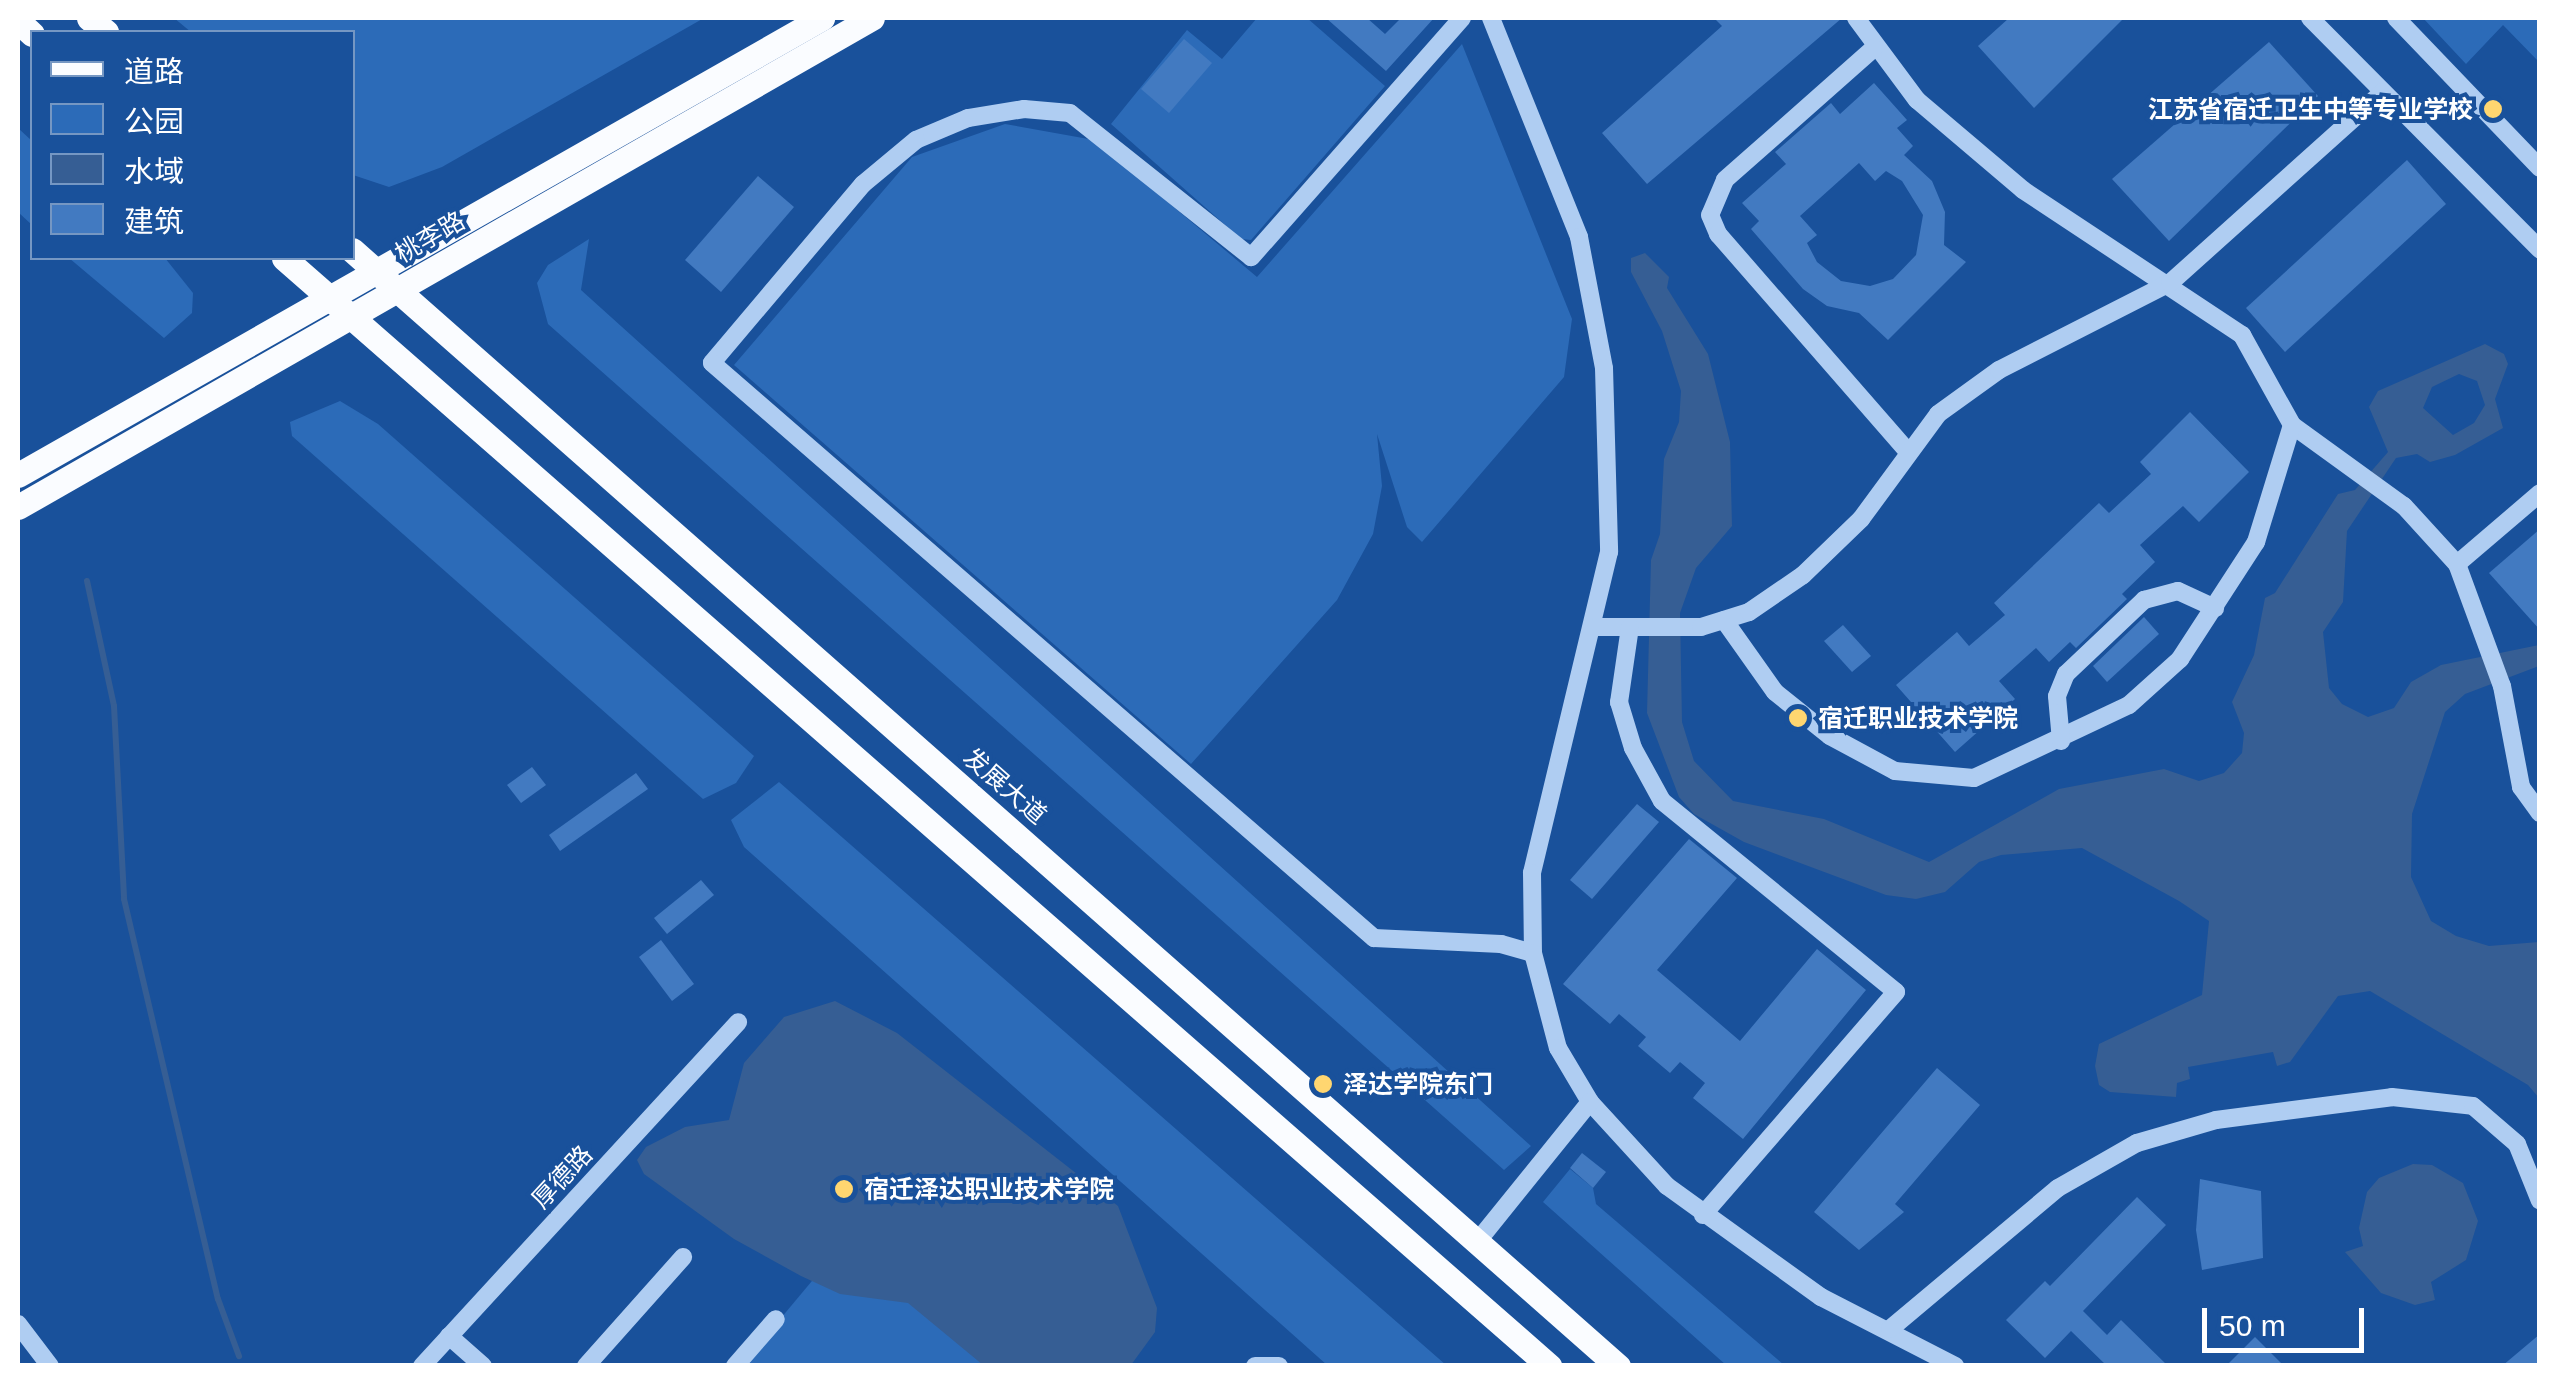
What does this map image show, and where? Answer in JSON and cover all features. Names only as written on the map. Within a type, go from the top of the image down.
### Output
[{"type":"main road","name":"桃李路","points":[[18,475],[822,18]]},
{"type":"main road","name":"桃李路","points":[[18,507],[872,18]]},
{"type":"main road","name":"发展大道","points":[[355,253],[1618,1366]]},
{"type":"main road","points":[[286,260],[1549,1366]]},
{"type":"street","points":[[1462,18],[1251,257],[1070,113],[1024,109],[968,118],[916,140],[863,184],[712,363],[1374,938],[1501,944],[1533,953]]},
{"type":"street","points":[[1491,18],[1579,237],[1604,368],[1608,552],[1596,627],[1563,763],[1538,831],[1533,953],[1558,1048],[1590,1102],[1666,1186],[1821,1297],[1890,1329],[1954,1366]]},
{"type":"street","points":[[1856,18],[1874,48],[1918,100],[2023,190],[2242,334],[2292,426],[2404,506],[2457,564],[2488,639],[2502,686],[2521,787],[2540,813]]},
{"type":"street","points":[[2310,18],[2540,250]]},
{"type":"street","points":[[2396,18],[2538,162]]},
{"type":"street","points":[[1874,48],[1725,180],[1710,215],[1718,234],[1908,452]]},
{"type":"street","points":[[1596,627],[1702,627],[1749,612],[1803,575],[1861,519],[1938,414],[1999,370],[2170,284],[2383,92]]},
{"type":"street","points":[[1724,620],[1775,692],[1830,736],[1896,771],[1974,778],[2061,741],[2129,705],[2180,659],[2256,542],[2292,426]]},
{"type":"street","points":[[2457,564],[2540,493]]},
{"type":"street","points":[[2061,741],[2057,696],[2066,674],[2144,600],[2178,591],[2215,608]]},
{"type":"street","points":[[1630,627],[1620,702],[1633,748],[1662,801],[1896,992],[1703,1215]]},
{"type":"street","name":"厚德路","points":[[422,1366],[738,1022]]},
{"type":"street","points":[[1890,1329],[2058,1188],[2137,1143],[2216,1120],[2392,1097],[2473,1106],[2516,1144],[2540,1201]]},
{"type":"street","points":[[1477,1242],[1590,1102]]},
{"type":"street","points":[[586,1366],[683,1257]]},
{"type":"street","points":[[735,1366],[776,1319]]},
{"type":"street","points":[[18,1324],[50,1366]]},
{"type":"street","points":[[450,1336],[483,1366]]},
{"type":"street","points":[[1256,1364],[1279,1366]]},
{"type":"green space","points":[[174,18],[704,18],[442,167],[389,187],[355,176],[355,30],[189,30]]},
{"type":"green space","points":[[1257,18],[1307,18],[1385,86],[1251,240],[1241,239],[1111,124],[1187,30],[1222,59]]},
{"type":"green space","points":[[2423,18],[2539,18],[2539,62],[2503,25],[2466,64]]},
{"type":"green space","points":[[1462,44],[1572,319],[1564,377],[1422,542],[1407,527],[1377,434],[1382,486],[1373,534],[1337,600],[1191,764],[734,365],[912,157],[1005,124],[1094,140],[1257,277]]},
{"type":"green space","points":[[18,128],[30,139],[30,223],[18,212]]},
{"type":"green space","points":[[589,239],[581,290],[1531,1146],[1504,1170],[548,324],[537,283],[548,265]]},
{"type":"green space","points":[[71,260],[167,260],[193,293],[192,313],[164,338]]},
{"type":"green space","points":[[340,401],[378,424],[754,756],[736,783],[703,799],[292,436],[290,422]]},
{"type":"green space","points":[[779,782],[1446,1365],[1327,1365],[744,847],[731,820]]},
{"type":"green space","points":[[1570,1169],[1593,1188],[1596,1204],[1784,1365],[1726,1365],[1543,1202]]},
{"type":"green space","points":[[852,1233],[1011,1366],[741,1366]]},
{"type":"water","points":[[1645,253],[1669,277],[1667,288],[1708,354],[1730,442],[1732,526],[1696,568],[1680,613],[1682,722],[1694,761],[1733,801],[1824,819],[1929,862],[2059,789],[2164,769],[2199,781],[2224,773],[2242,753],[2244,733],[2232,702],[2254,655],[2265,598],[2275,593],[2338,494],[2355,490],[2388,452],[2369,407],[2378,391],[2485,344],[2504,354],[2508,364],[2495,399],[2503,428],[2455,455],[2430,462],[2417,454],[2396,458],[2347,531],[2343,602],[2323,632],[2329,688],[2342,704],[2368,717],[2394,708],[2411,682],[2441,665],[2539,645],[2539,666],[2465,694],[2445,712],[2412,814],[2411,877],[2431,921],[2456,936],[2489,946],[2539,942],[2539,1098],[2528,1085],[2370,991],[2338,996],[2290,1062],[2277,1066],[2273,1052],[2188,1067],[2190,1079],[2177,1083],[2176,1097],[2110,1092],[2099,1085],[2095,1066],[2099,1044],[2202,995],[2209,921],[2082,848],[2001,855],[1979,862],[1945,892],[1916,899],[1886,895],[1744,842],[1694,814],[1679,797],[1647,713],[1651,560],[1660,534],[1664,459],[1679,422],[1681,391],[1662,331],[1631,272],[1631,258]],"holes":[[[2459,374],[2477,381],[2485,405],[2474,423],[2453,435],[2423,408],[2432,387]]]},
{"type":"water","points":[[835,1001],[897,1033],[1118,1206],[1157,1308],[1155,1332],[1131,1365],[983,1365],[908,1303],[840,1294],[801,1276],[734,1239],[644,1174],[637,1160],[646,1147],[685,1127],[729,1120],[744,1063],[784,1017]]},
{"type":"water","points":[[2413,1164],[2432,1165],[2463,1183],[2478,1221],[2466,1260],[2431,1282],[2435,1300],[2415,1305],[2381,1293],[2345,1252],[2363,1246],[2359,1228],[2367,1192],[2379,1178]]},
{"type":"building","points":[[1326,18],[1367,18],[1385,34],[1401,18],[1434,18],[1386,71]]},
{"type":"building","points":[[1714,18],[1842,18],[1647,184],[1602,133],[1722,26]]},
{"type":"building","points":[[2009,18],[2124,18],[2034,108],[1978,46]]},
{"type":"building","points":[[1184,39],[1212,63],[1169,113],[1141,89]]},
{"type":"building","points":[[2269,42],[2318,96],[2169,241],[2112,179]]},
{"type":"building","points":[[1874,83],[1907,120],[1897,128],[1913,146],[1904,155],[1932,181],[1945,212],[1944,245],[1966,262],[1888,340],[1859,313],[1827,306],[1803,289],[1751,229],[1759,221],[1742,203],[1786,164],[1775,152],[1831,103],[1840,114]],"holes":[[[1859,163],[1875,181],[1886,171],[1902,181],[1923,215],[1916,255],[1893,279],[1870,286],[1841,281],[1817,262],[1807,243],[1817,235],[1800,216]]]},
{"type":"building","points":[[2407,160],[2446,204],[2285,352],[2246,308]]},
{"type":"building","points":[[758,176],[794,207],[721,292],[685,260]]},
{"type":"building","points":[[2190,412],[2249,472],[2199,522],[2183,506],[2140,545],[2155,562],[2122,594],[2127,599],[2076,648],[2070,642],[2049,662],[2036,648],[1999,681],[2015,699],[1955,752],[1896,685],[1957,632],[1969,646],[2005,615],[1994,603],[2099,503],[2109,513],[2151,474],[2140,462]]},
{"type":"building","points":[[2540,529],[2540,630],[2489,573]]},
{"type":"building","points":[[2144,617],[2159,634],[2107,682],[2093,666]]},
{"type":"building","points":[[1843,625],[1871,656],[1852,672],[1824,641]]},
{"type":"building","points":[[532,767],[546,785],[521,803],[507,785]]},
{"type":"building","points":[[636,773],[648,789],[560,851],[549,835]]},
{"type":"building","points":[[1637,804],[1659,822],[1592,899],[1570,880]]},
{"type":"building","points":[[1689,839],[1737,878],[1657,970],[1740,1041],[1817,949],[1866,990],[1743,1139],[1693,1098],[1705,1083],[1680,1062],[1670,1073],[1638,1046],[1646,1037],[1619,1014],[1610,1024],[1563,984]]},
{"type":"building","points":[[701,880],[714,895],[667,934],[654,918]]},
{"type":"building","points":[[661,940],[694,984],[672,1001],[639,957]]},
{"type":"building","points":[[1937,1068],[1980,1105],[1895,1204],[1904,1212],[1859,1250],[1814,1212]]},
{"type":"building","points":[[1582,1153],[1606,1172],[1593,1188],[1570,1168]]},
{"type":"building","points":[[2200,1179],[2261,1191],[2263,1258],[2202,1270],[2196,1230]]},
{"type":"building","points":[[2137,1197],[2166,1225],[2083,1311],[2107,1335],[2121,1320],[2168,1366],[2107,1366],[2071,1331],[2045,1358],[2006,1320],[2045,1281],[2050,1286]]},
{"type":"building","points":[[2540,1334],[2540,1366],[2502,1366]]},
{"type":"building","points":[[2255,1337],[2284,1366],[2226,1366]]},
{"type":"waterway","points":[[87,581],[114,706],[124,899],[218,1299],[239,1356]]},
{"type":"place","name":"江苏省宿迁卫生中等专业学校","points":[[2493,109]]},
{"type":"place","name":"宿迁职业技术学院","points":[[1798,718]]},
{"type":"place","name":"泽达学院东门","points":[[1323,1084]]},
{"type":"place","name":"宿迁泽达职业技术学院","points":[[844,1189]]}]
